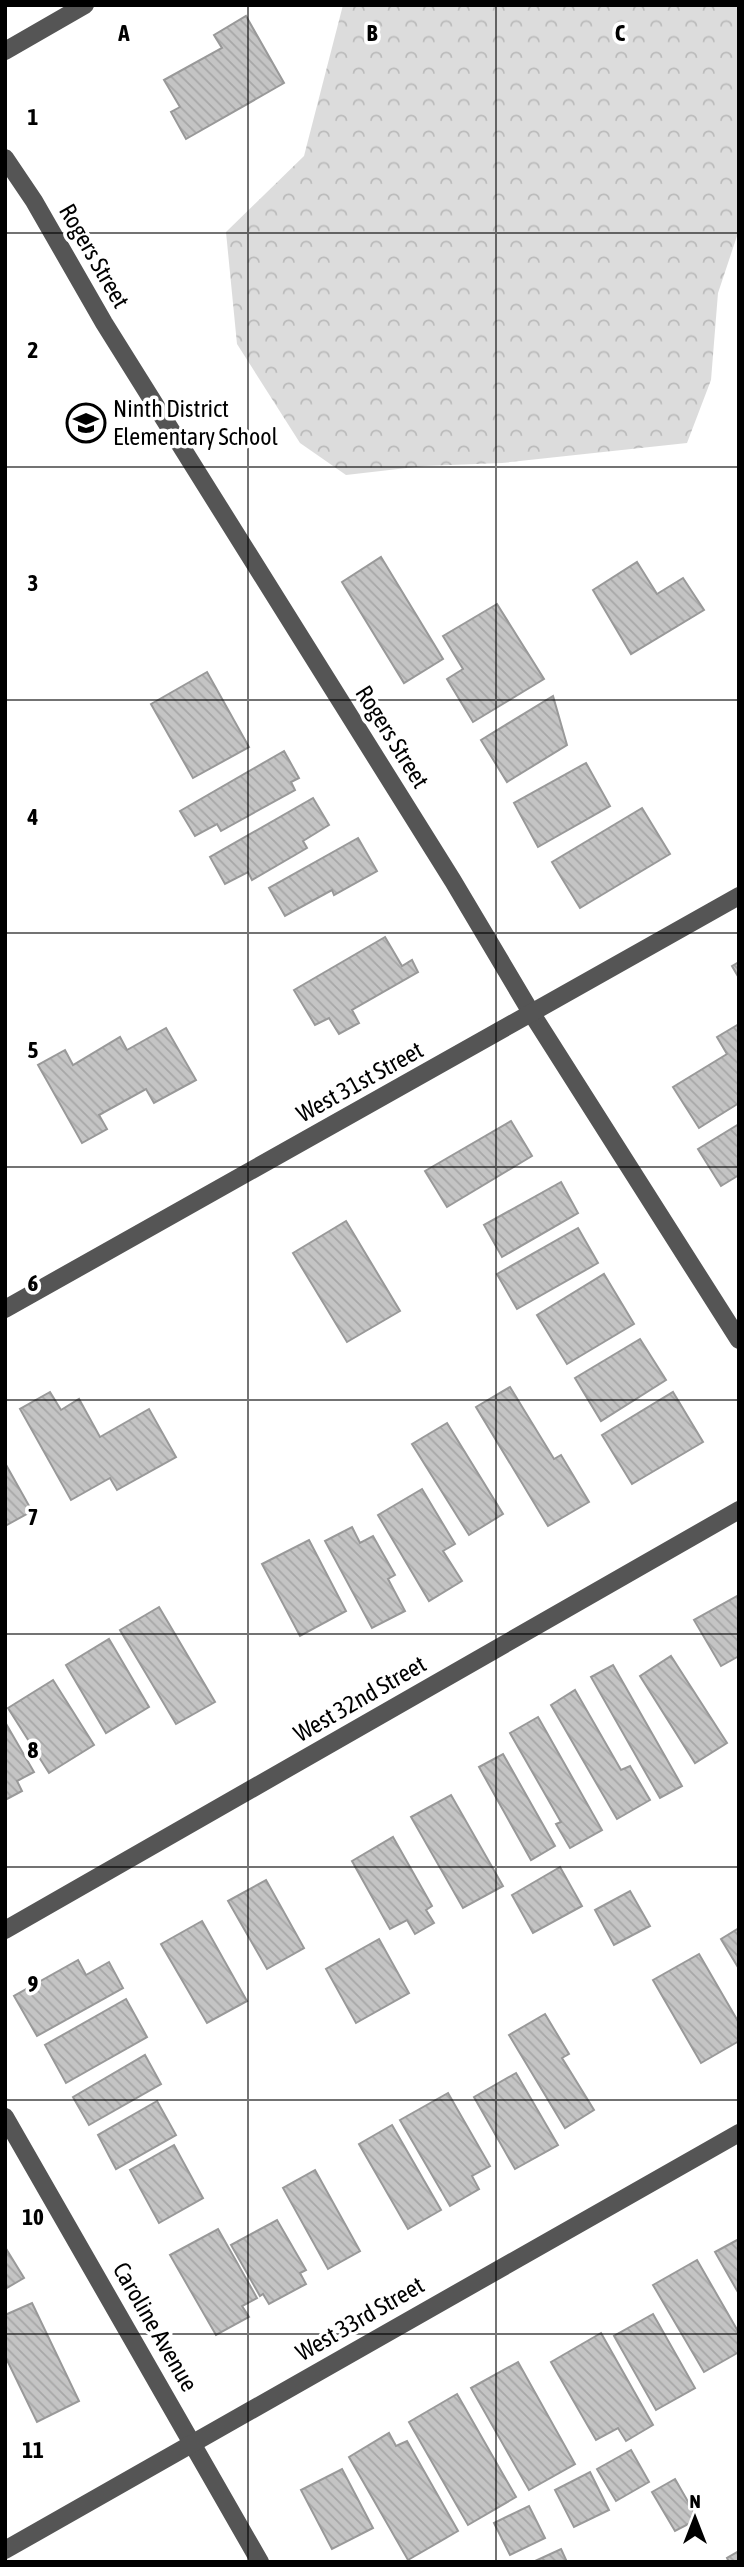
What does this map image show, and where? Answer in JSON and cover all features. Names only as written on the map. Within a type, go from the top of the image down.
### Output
[{"type":"street","points":[[5,51],[85,5]]},
{"type":"street","name":"Rogers Street","points":[[5,158],[34,201],[104,323],[453,881],[532,1014],[739,1340]]},
{"type":"street","name":"West 31st Street","points":[[5,1308],[739,896]]},
{"type":"street","name":"West 32nd Street","points":[[5,1930],[739,1510]]},
{"type":"street","name":"Caroline Avenue","points":[[5,2117],[260,2562]]},
{"type":"street","name":"West 33rd Street","points":[[5,2550],[739,2133]]},
{"type":"green space","points":[[343,5],[739,5],[739,230],[718,293],[711,380],[687,443],[502,463],[424,466],[346,475],[300,443],[237,344],[226,232],[304,156]]},
{"type":"building","points":[[246,16],[284,83],[186,139],[171,112],[180,107],[164,80],[222,48],[214,35]]},
{"type":"building","points":[[381,557],[443,659],[404,683],[342,582]]},
{"type":"building","points":[[637,562],[657,594],[683,578],[704,610],[631,654],[593,590]]},
{"type":"building","points":[[497,604],[544,679],[473,722],[447,679],[463,669],[443,636]]},
{"type":"building","points":[[207,672],[249,747],[193,778],[151,704]]},
{"type":"building","points":[[553,696],[567,745],[507,782],[481,740]]},
{"type":"building","points":[[284,751],[299,778],[291,782],[295,790],[221,831],[217,824],[195,836],[180,811]]},
{"type":"building","points":[[586,763],[610,806],[538,847],[514,803]]},
{"type":"building","points":[[313,798],[329,825],[303,841],[307,848],[252,880],[248,872],[225,884],[210,857]]},
{"type":"building","points":[[642,808],[670,854],[580,908],[552,862]]},
{"type":"building","points":[[358,838],[377,871],[334,895],[332,890],[285,916],[269,888]]},
{"type":"building","points":[[385,937],[402,966],[412,960],[418,972],[352,1010],[359,1023],[339,1034],[329,1018],[315,1025],[294,990]]},
{"type":"building","points":[[739,962],[739,978],[732,966]]},
{"type":"building","points":[[739,1024],[739,1103],[699,1128],[673,1087],[727,1054],[717,1037]]},
{"type":"building","points":[[166,1028],[196,1080],[154,1103],[146,1089],[99,1115],[107,1129],[82,1143],[38,1065],[65,1050],[73,1065],[120,1037],[127,1050]]},
{"type":"building","points":[[511,1121],[532,1156],[447,1207],[425,1171]]},
{"type":"building","points":[[739,1124],[739,1175],[721,1186],[698,1149]]},
{"type":"building","points":[[561,1182],[578,1213],[502,1257],[484,1225]]},
{"type":"building","points":[[346,1221],[400,1311],[347,1342],[293,1253]]},
{"type":"building","points":[[578,1228],[598,1263],[517,1309],[497,1274]]},
{"type":"building","points":[[604,1274],[634,1324],[567,1364],[537,1315]]},
{"type":"building","points":[[640,1339],[666,1380],[601,1421],[575,1378]]},
{"type":"building","points":[[510,1387],[554,1459],[561,1455],[589,1502],[548,1526],[476,1407]]},
{"type":"building","points":[[50,1392],[61,1410],[79,1399],[100,1437],[149,1409],[176,1457],[117,1490],[110,1478],[71,1500],[20,1409]]},
{"type":"building","points":[[673,1392],[703,1442],[632,1484],[602,1435]]},
{"type":"building","points":[[447,1423],[503,1514],[469,1535],[412,1444]]},
{"type":"building","points":[[5,1463],[32,1511],[5,1526]]},
{"type":"building","points":[[422,1489],[455,1544],[443,1551],[462,1581],[429,1601],[378,1515]]},
{"type":"building","points":[[352,1527],[360,1543],[373,1536],[395,1575],[388,1579],[405,1611],[372,1628],[325,1541]]},
{"type":"building","points":[[309,1540],[346,1611],[300,1636],[262,1564]]},
{"type":"building","points":[[739,1595],[739,1656],[721,1666],[694,1620]]},
{"type":"building","points":[[159,1607],[215,1702],[176,1724],[120,1630]]},
{"type":"building","points":[[109,1639],[149,1707],[106,1733],[66,1665]]},
{"type":"building","points":[[671,1656],[727,1743],[695,1763],[640,1676]]},
{"type":"building","points":[[613,1665],[682,1786],[660,1798],[591,1677]]},
{"type":"building","points":[[53,1680],[94,1745],[49,1773],[8,1708]]},
{"type":"building","points":[[575,1690],[621,1770],[630,1766],[650,1800],[617,1819],[551,1705]]},
{"type":"building","points":[[538,1717],[602,1830],[570,1848],[556,1824],[561,1822],[510,1733]]},
{"type":"building","points":[[5,1722],[34,1772],[17,1781],[22,1791],[5,1800]]},
{"type":"building","points":[[503,1754],[555,1846],[531,1860],[479,1767]]},
{"type":"building","points":[[451,1795],[503,1886],[463,1908],[411,1817]]},
{"type":"building","points":[[393,1837],[432,1906],[426,1910],[434,1923],[415,1934],[407,1920],[390,1929],[352,1861]]},
{"type":"building","points":[[560,1867],[582,1906],[533,1933],[512,1895]]},
{"type":"building","points":[[266,1880],[304,1948],[267,1969],[228,1901]]},
{"type":"building","points":[[630,1891],[650,1926],[614,1945],[595,1910]]},
{"type":"building","points":[[202,1921],[247,2001],[207,2023],[161,1944]]},
{"type":"building","points":[[739,1928],[739,1969],[721,1939]]},
{"type":"building","points":[[379,1939],[409,1993],[356,2023],[326,1969]]},
{"type":"building","points":[[699,1954],[739,2023],[739,2041],[701,2063],[653,1980]]},
{"type":"building","points":[[78,1960],[86,1975],[109,1962],[123,1988],[37,2036],[14,1996]]},
{"type":"building","points":[[126,1999],[147,2037],[66,2083],[45,2045]]},
{"type":"building","points":[[545,2014],[569,2054],[562,2058],[594,2110],[565,2128],[509,2035]]},
{"type":"building","points":[[145,2055],[161,2084],[89,2125],[73,2097]]},
{"type":"building","points":[[516,2073],[558,2145],[515,2169],[474,2097]]},
{"type":"building","points":[[448,2093],[490,2166],[472,2176],[479,2189],[450,2206],[400,2120]]},
{"type":"building","points":[[157,2101],[176,2135],[116,2169],[98,2135]]},
{"type":"building","points":[[392,2125],[441,2210],[408,2229],[359,2144]]},
{"type":"building","points":[[174,2145],[203,2198],[159,2223],[130,2170]]},
{"type":"building","points":[[315,2170],[360,2251],[328,2269],[283,2188]]},
{"type":"building","points":[[277,2220],[306,2270],[300,2273],[306,2284],[269,2304],[263,2294],[260,2296],[231,2245]]},
{"type":"building","points":[[218,2229],[257,2298],[242,2306],[249,2317],[216,2335],[170,2255]]},
{"type":"building","points":[[739,2239],[739,2294],[715,2252]]},
{"type":"building","points":[[5,2247],[24,2278],[5,2289]]},
{"type":"building","points":[[697,2260],[739,2333],[739,2352],[704,2372],[653,2285]]},
{"type":"building","points":[[32,2303],[79,2401],[37,2422],[5,2356],[5,2315]]},
{"type":"building","points":[[653,2314],[695,2388],[656,2410],[614,2336]]},
{"type":"building","points":[[601,2333],[653,2425],[626,2441],[618,2428],[596,2440],[551,2362]]},
{"type":"building","points":[[518,2362],[575,2464],[529,2490],[471,2388]]},
{"type":"building","points":[[457,2394],[516,2497],[468,2525],[409,2422]]},
{"type":"building","points":[[389,2433],[396,2446],[407,2441],[458,2531],[408,2560],[349,2457]]},
{"type":"building","points":[[631,2450],[649,2482],[616,2501],[597,2469]]},
{"type":"building","points":[[342,2469],[373,2528],[332,2549],[301,2490]]},
{"type":"building","points":[[590,2472],[609,2510],[574,2527],[555,2490]]},
{"type":"building","points":[[675,2479],[698,2519],[675,2531],[652,2492]]},
{"type":"building","points":[[529,2506],[545,2538],[510,2555],[494,2523]]},
{"type":"building","points":[[561,2549],[567,2562],[533,2562]]},
{"type":"building","points":[[739,2551],[739,2562],[729,2562],[727,2558]]},
{"type":"place","name":"Ninth District Elementary School","points":[[86,423]]}]
